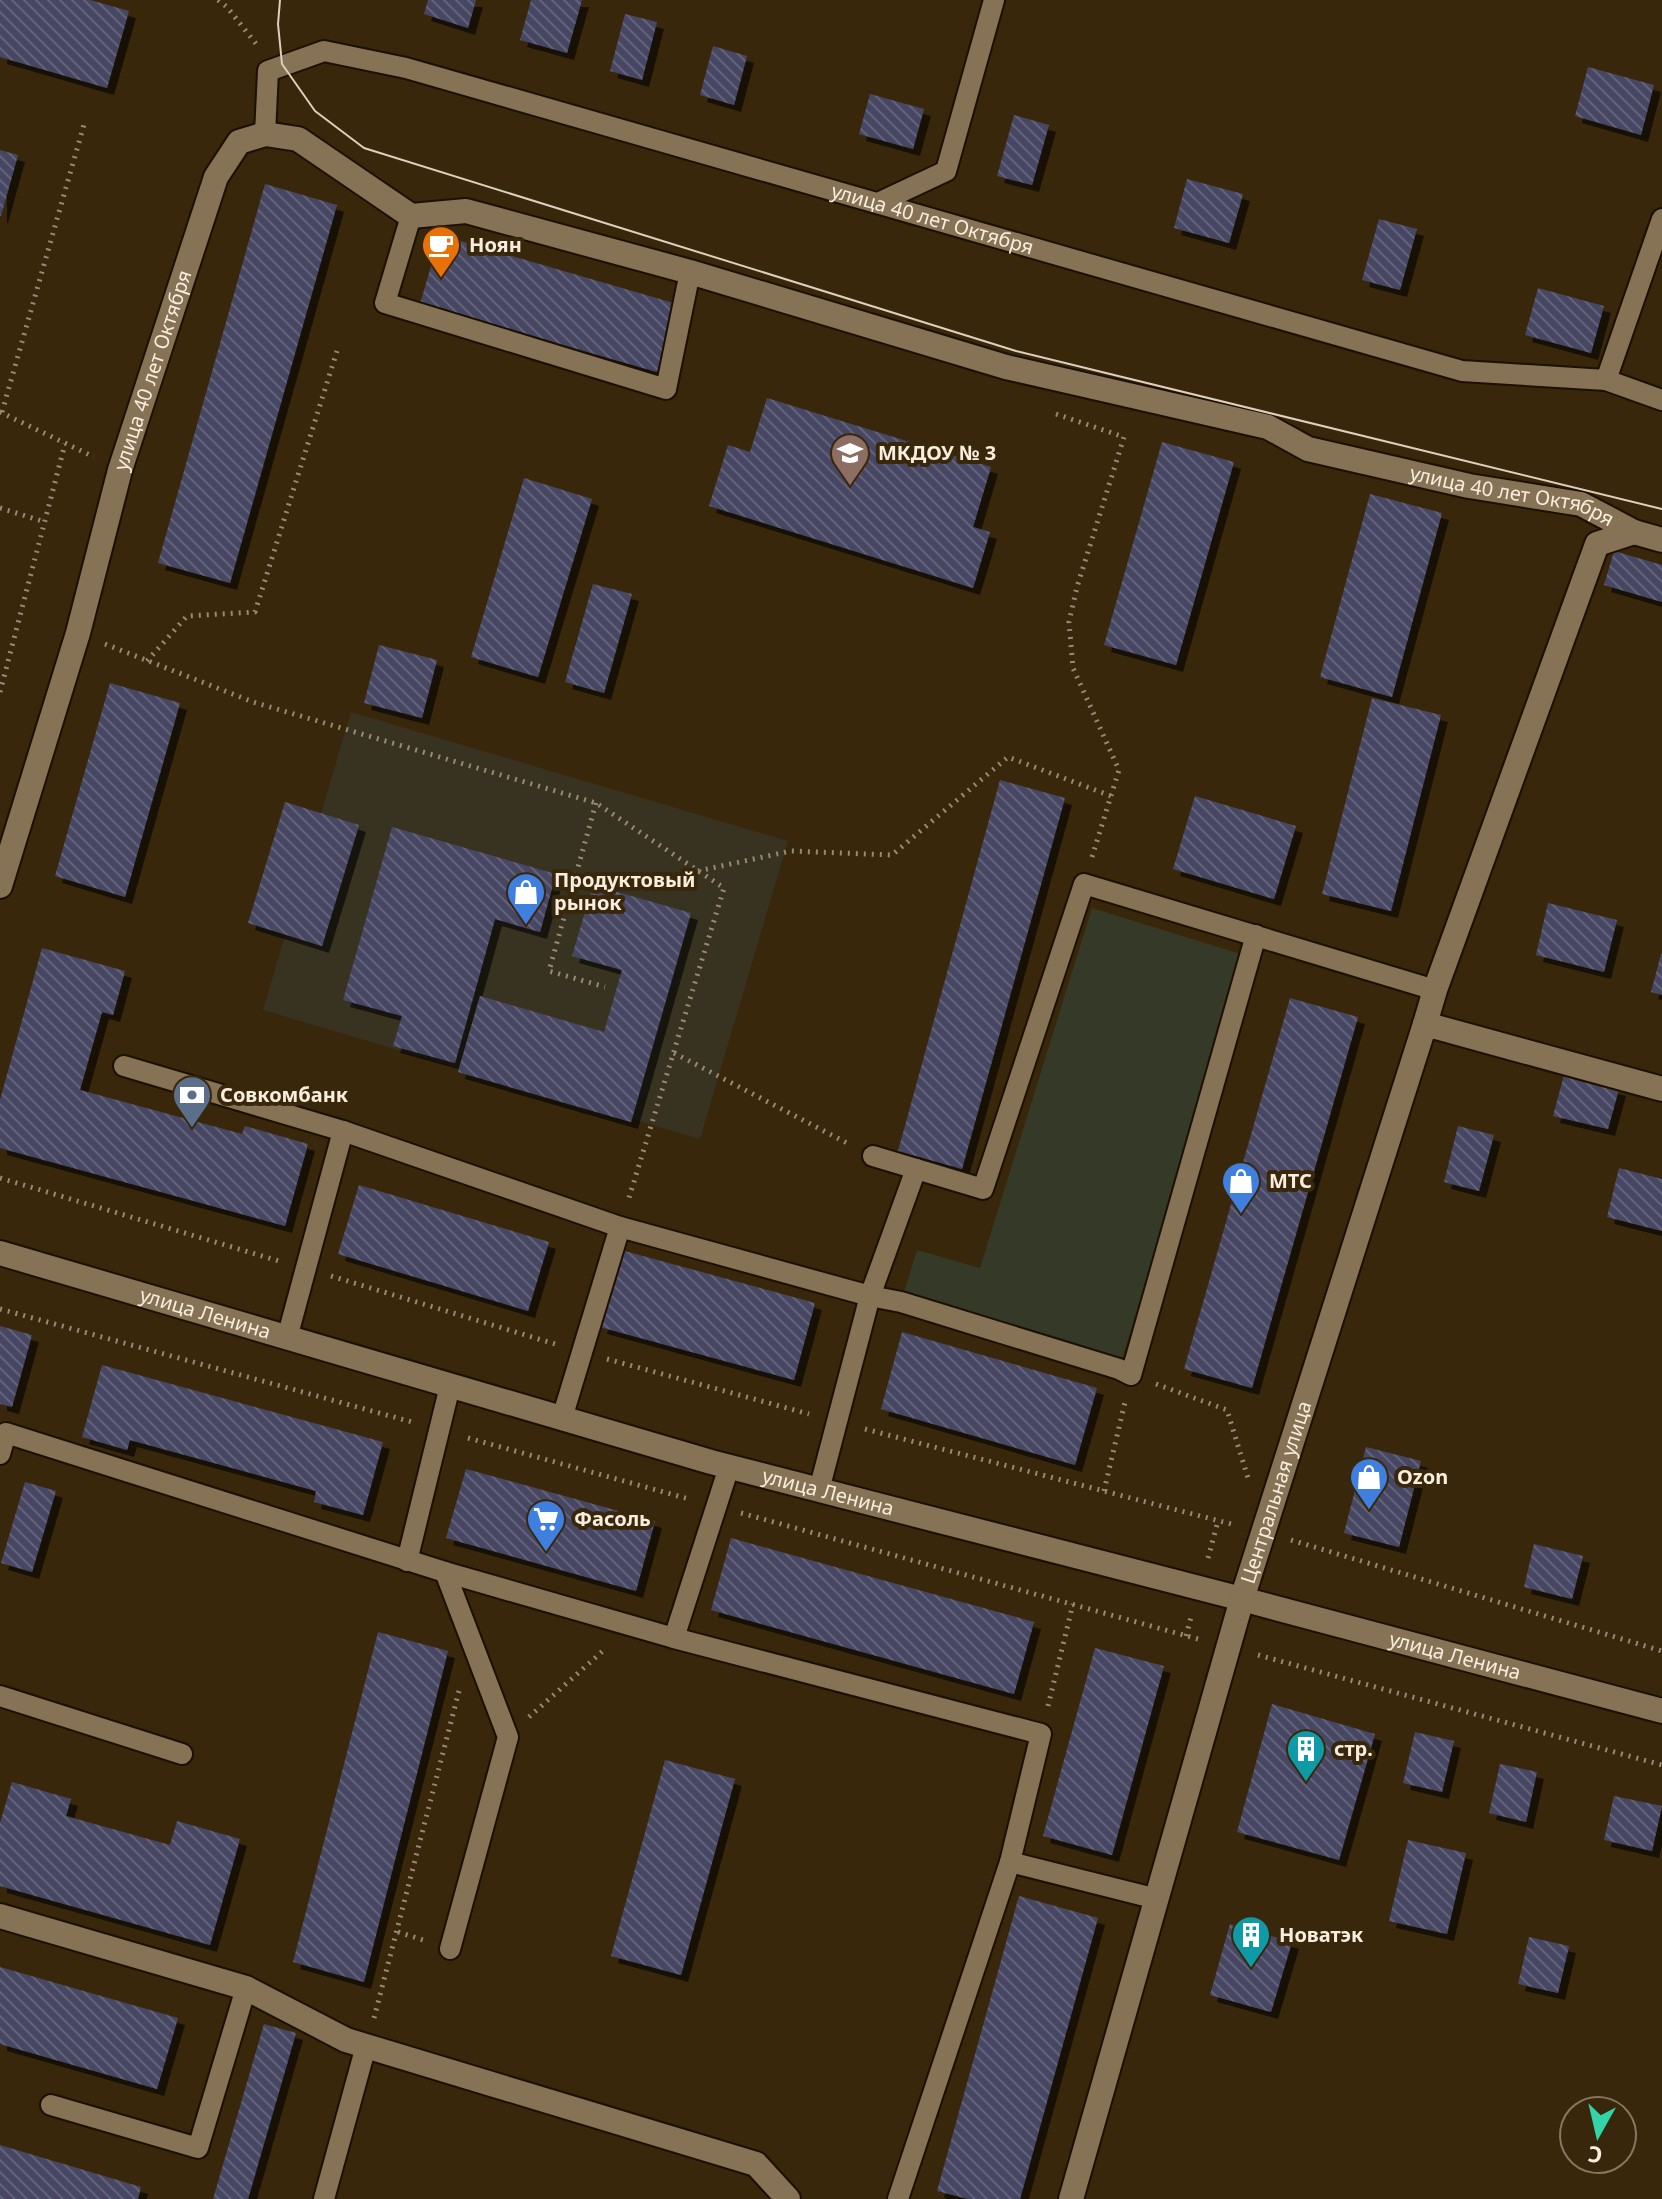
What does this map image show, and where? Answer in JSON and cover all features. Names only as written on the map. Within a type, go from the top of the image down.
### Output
[{"type":"street","points":[[265,134],[298,139],[411,216]]},
{"type":"street","name":"улица 40 лет Октября","points":[[0,886],[7,834],[78,633],[120,470],[216,177],[239,142],[265,134]]},
{"type":"street","name":"улица 40 лет Октября","points":[[411,216],[466,211],[690,272],[1006,367],[1268,427],[1308,449],[1469,486],[1581,504],[1634,532],[1662,540]]},
{"type":"street","name":"Центральная улица","points":[[1071,2199],[1242,1599],[1435,990],[1597,544],[1634,532]]},
{"type":"street","points":[[1425,1024],[1662,1089]]},
{"type":"street","name":"улица Ленина","points":[[0,1253],[729,1467],[1662,1711]]},
{"type":"street","points":[[0,1916],[246,1988],[346,2040],[756,2164],[788,2199]]},
{"type":"lane","points":[[878,203],[946,171],[994,0]]},
{"type":"lane","name":"улица 40 лет Октября","points":[[268,71],[324,51],[392,65],[1462,371],[1606,380],[1662,400]]},
{"type":"lane","points":[[265,134],[268,71]]},
{"type":"lane","points":[[411,216],[385,303],[666,389],[690,272]]},
{"type":"lane","points":[[1606,380],[1662,219]]},
{"type":"lane","points":[[873,1156],[983,1189],[1084,884],[1435,990]]},
{"type":"lane","points":[[124,1066],[343,1131],[620,1227],[901,1302],[1131,1375],[1256,935]]},
{"type":"lane","points":[[287,1338],[343,1131]]},
{"type":"lane","points":[[819,1490],[870,1296],[916,1169]]},
{"type":"lane","points":[[562,1418],[620,1227]]},
{"type":"lane","points":[[407,1561],[450,1386]]},
{"type":"lane","points":[[0,1454],[6,1433],[407,1561],[674,1638],[1041,1734],[1010,1862],[898,2199]]},
{"type":"lane","points":[[674,1638],[729,1467]]},
{"type":"lane","points":[[445,1572],[508,1737],[450,1949]]},
{"type":"lane","points":[[0,1696],[182,1754]]},
{"type":"lane","points":[[1010,1862],[1157,1899]]},
{"type":"lane","points":[[51,2105],[198,2148],[246,1988]]},
{"type":"lane","points":[[324,2199],[366,2046]]},
{"type":"path","points":[[218,0],[254,40],[268,71]]},
{"type":"path","points":[[85,121],[1,412],[120,470]]},
{"type":"path","points":[[147,661],[187,616],[255,612],[337,351]]},
{"type":"path","points":[[1084,884],[1119,770],[1073,668],[1069,622],[1081,573],[1124,437]]},
{"type":"path","points":[[0,692],[65,444]]},
{"type":"path","points":[[0,508],[45,522]]},
{"type":"path","points":[[78,633],[253,702],[596,803],[724,888],[620,1227]]},
{"type":"path","points":[[698,871],[791,851],[892,855],[1008,757],[1111,796]]},
{"type":"path","points":[[596,803],[549,971],[605,987]]},
{"type":"path","points":[[674,1053],[873,1156]]},
{"type":"path","points":[[0,1309],[1662,1765]]},
{"type":"path","points":[[1104,1491],[1131,1375],[1227,1410],[1265,1532]]},
{"type":"path","points":[[1041,1734],[1073,1604]]},
{"type":"path","points":[[508,1737],[631,1625]]},
{"type":"path","points":[[366,2046],[471,1640]]},
{"type":"shaded area","name":"Продуктовый рынок","points":[[351,712],[788,841],[700,1139],[263,1010]]},
{"type":"green space","points":[[1092,908],[1247,956],[1119,1369],[901,1302],[917,1250],[980,1268]]},
{"type":"building","points":[[0,0],[90,0],[129,11],[107,88],[0,57]]},
{"type":"building","points":[[428,0],[476,0],[468,28],[424,14]]},
{"type":"building","points":[[531,0],[582,0],[567,53],[520,40]]},
{"type":"building","points":[[625,14],[657,22],[642,80],[610,71]]},
{"type":"building","points":[[713,46],[747,56],[734,105],[700,95]]},
{"type":"building","points":[[1588,67],[1654,85],[1641,135],[1575,116]]},
{"type":"building","points":[[870,94],[924,109],[913,149],[859,134]]},
{"type":"building","points":[[1014,115],[1049,125],[1032,185],[997,176]]},
{"type":"building","points":[[0,150],[18,155],[1,216],[0,216]]},
{"type":"building","points":[[1187,179],[1243,194],[1229,243],[1174,228]]},
{"type":"building","points":[[265,184],[337,205],[230,583],[158,563]]},
{"type":"building","points":[[1379,219],[1417,229],[1400,290],[1362,280]]},
{"type":"building","points":[[440,235],[677,304],[657,372],[420,304]]},
{"type":"building","points":[[1538,288],[1604,306],[1591,353],[1525,335]]},
{"type":"building","name":"МКДОУ № 3","points":[[767,398],[991,467],[973,527],[990,532],[973,588],[709,506],[728,445],[750,452]]},
{"type":"building","points":[[1162,442],[1234,462],[1176,665],[1104,645]]},
{"type":"building","points":[[524,478],[592,499],[538,677],[471,657]]},
{"type":"building","points":[[1370,494],[1442,513],[1392,697],[1320,677]]},
{"type":"building","points":[[1614,551],[1662,565],[1662,602],[1604,585]]},
{"type":"building","points":[[593,584],[632,594],[604,693],[565,682]]},
{"type":"building","points":[[379,645],[437,660],[422,718],[364,703]]},
{"type":"building","points":[[110,683],[180,703],[125,897],[55,876]]},
{"type":"building","points":[[1372,698],[1441,715],[1391,911],[1322,894]]},
{"type":"building","points":[[1000,780],[1065,798],[962,1169],[898,1151]]},
{"type":"building","points":[[1195,796],[1296,826],[1274,899],[1173,869]]},
{"type":"building","points":[[285,802],[359,825],[322,946],[248,923]]},
{"type":"building","points":[[392,827],[556,874],[540,932],[495,919],[455,1063],[393,1046],[402,1016],[343,1000]]},
{"type":"building","points":[[593,885],[691,913],[631,1122],[458,1072],[480,996],[604,1032],[622,970],[572,956]]},
{"type":"building","points":[[1548,903],[1617,920],[1604,972],[1536,955]]},
{"type":"building","points":[[42,948],[125,971],[113,1015],[102,1012],[80,1090],[242,1134],[245,1126],[308,1144],[285,1226],[0,1148],[0,1100]]},
{"type":"building","points":[[1662,954],[1662,995],[1651,992]]},
{"type":"building","points":[[1290,998],[1358,1017],[1252,1388],[1184,1369]]},
{"type":"building","points":[[1564,1075],[1619,1089],[1608,1129],[1553,1116]]},
{"type":"building","points":[[1458,1126],[1494,1135],[1479,1191],[1444,1182]]},
{"type":"building","points":[[1619,1168],[1662,1179],[1662,1231],[1607,1217]]},
{"type":"building","points":[[359,1185],[549,1242],[528,1311],[338,1254]]},
{"type":"building","points":[[621,1250],[815,1303],[794,1380],[600,1327]]},
{"type":"building","points":[[0,1326],[32,1335],[12,1407],[0,1404]]},
{"type":"building","points":[[902,1332],[1097,1388],[1075,1465],[881,1409]]},
{"type":"building","points":[[102,1365],[383,1442],[363,1515],[314,1502],[316,1491],[130,1440],[127,1450],[82,1437]]},
{"type":"building","points":[[1366,1447],[1421,1461],[1399,1547],[1344,1533]]},
{"type":"building","points":[[466,1469],[655,1521],[636,1591],[446,1538]]},
{"type":"building","points":[[25,1482],[56,1491],[32,1572],[1,1563]]},
{"type":"building","points":[[731,1538],[1034,1622],[1014,1694],[711,1610]]},
{"type":"building","points":[[1534,1544],[1583,1556],[1572,1599],[1524,1587]]},
{"type":"building","points":[[378,1632],[448,1651],[364,1982],[293,1962]]},
{"type":"building","points":[[1095,1648],[1164,1666],[1112,1855],[1043,1836]]},
{"type":"building","name":"стр.","points":[[1272,1704],[1375,1734],[1339,1860],[1237,1832]]},
{"type":"building","points":[[1415,1732],[1454,1741],[1442,1792],[1403,1783]]},
{"type":"building","points":[[665,1760],[735,1779],[681,1975],[611,1956]]},
{"type":"building","points":[[1500,1764],[1537,1772],[1526,1822],[1489,1813]]},
{"type":"building","points":[[12,1782],[71,1799],[66,1816],[170,1845],[177,1821],[240,1839],[210,1945],[0,1886],[0,1823]]},
{"type":"building","points":[[1614,1796],[1662,1806],[1652,1851],[1604,1840]]},
{"type":"building","points":[[1408,1840],[1466,1853],[1447,1934],[1389,1921]]},
{"type":"building","points":[[1019,1896],[1098,1918],[1020,2199],[968,2199],[937,2191]]},
{"type":"building","name":"Новатэк","points":[[1230,1924],[1292,1942],[1271,2012],[1210,1995]]},
{"type":"building","points":[[1529,1937],[1569,1946],[1558,1993],[1518,1984]]},
{"type":"building","points":[[0,1967],[178,2018],[157,2089],[0,2044]]},
{"type":"building","points":[[264,2024],[296,2033],[248,2199],[213,2199]]},
{"type":"building","points":[[0,2145],[141,2187],[138,2199],[0,2199]]},
{"type":"tram line","points":[[280,0],[278,24],[282,64],[315,111],[364,148],[1016,351],[1662,509]]},
{"type":"place","name":"Ноян","points":[[441,279]]},
{"type":"place","name":"МКДОУ № 3","points":[[850,487]]},
{"type":"place","name":"Продуктовый рынок","points":[[526,926]]},
{"type":"place","name":"Совкомбанк","points":[[192,1129]]},
{"type":"place","name":"МТС","points":[[1241,1215]]},
{"type":"place","name":"Ozon","points":[[1369,1511]]},
{"type":"place","name":"Фасоль","points":[[546,1553]]},
{"type":"place","name":"стр.","points":[[1306,1783]]},
{"type":"place","name":"Новатэк","points":[[1251,1969]]}]
